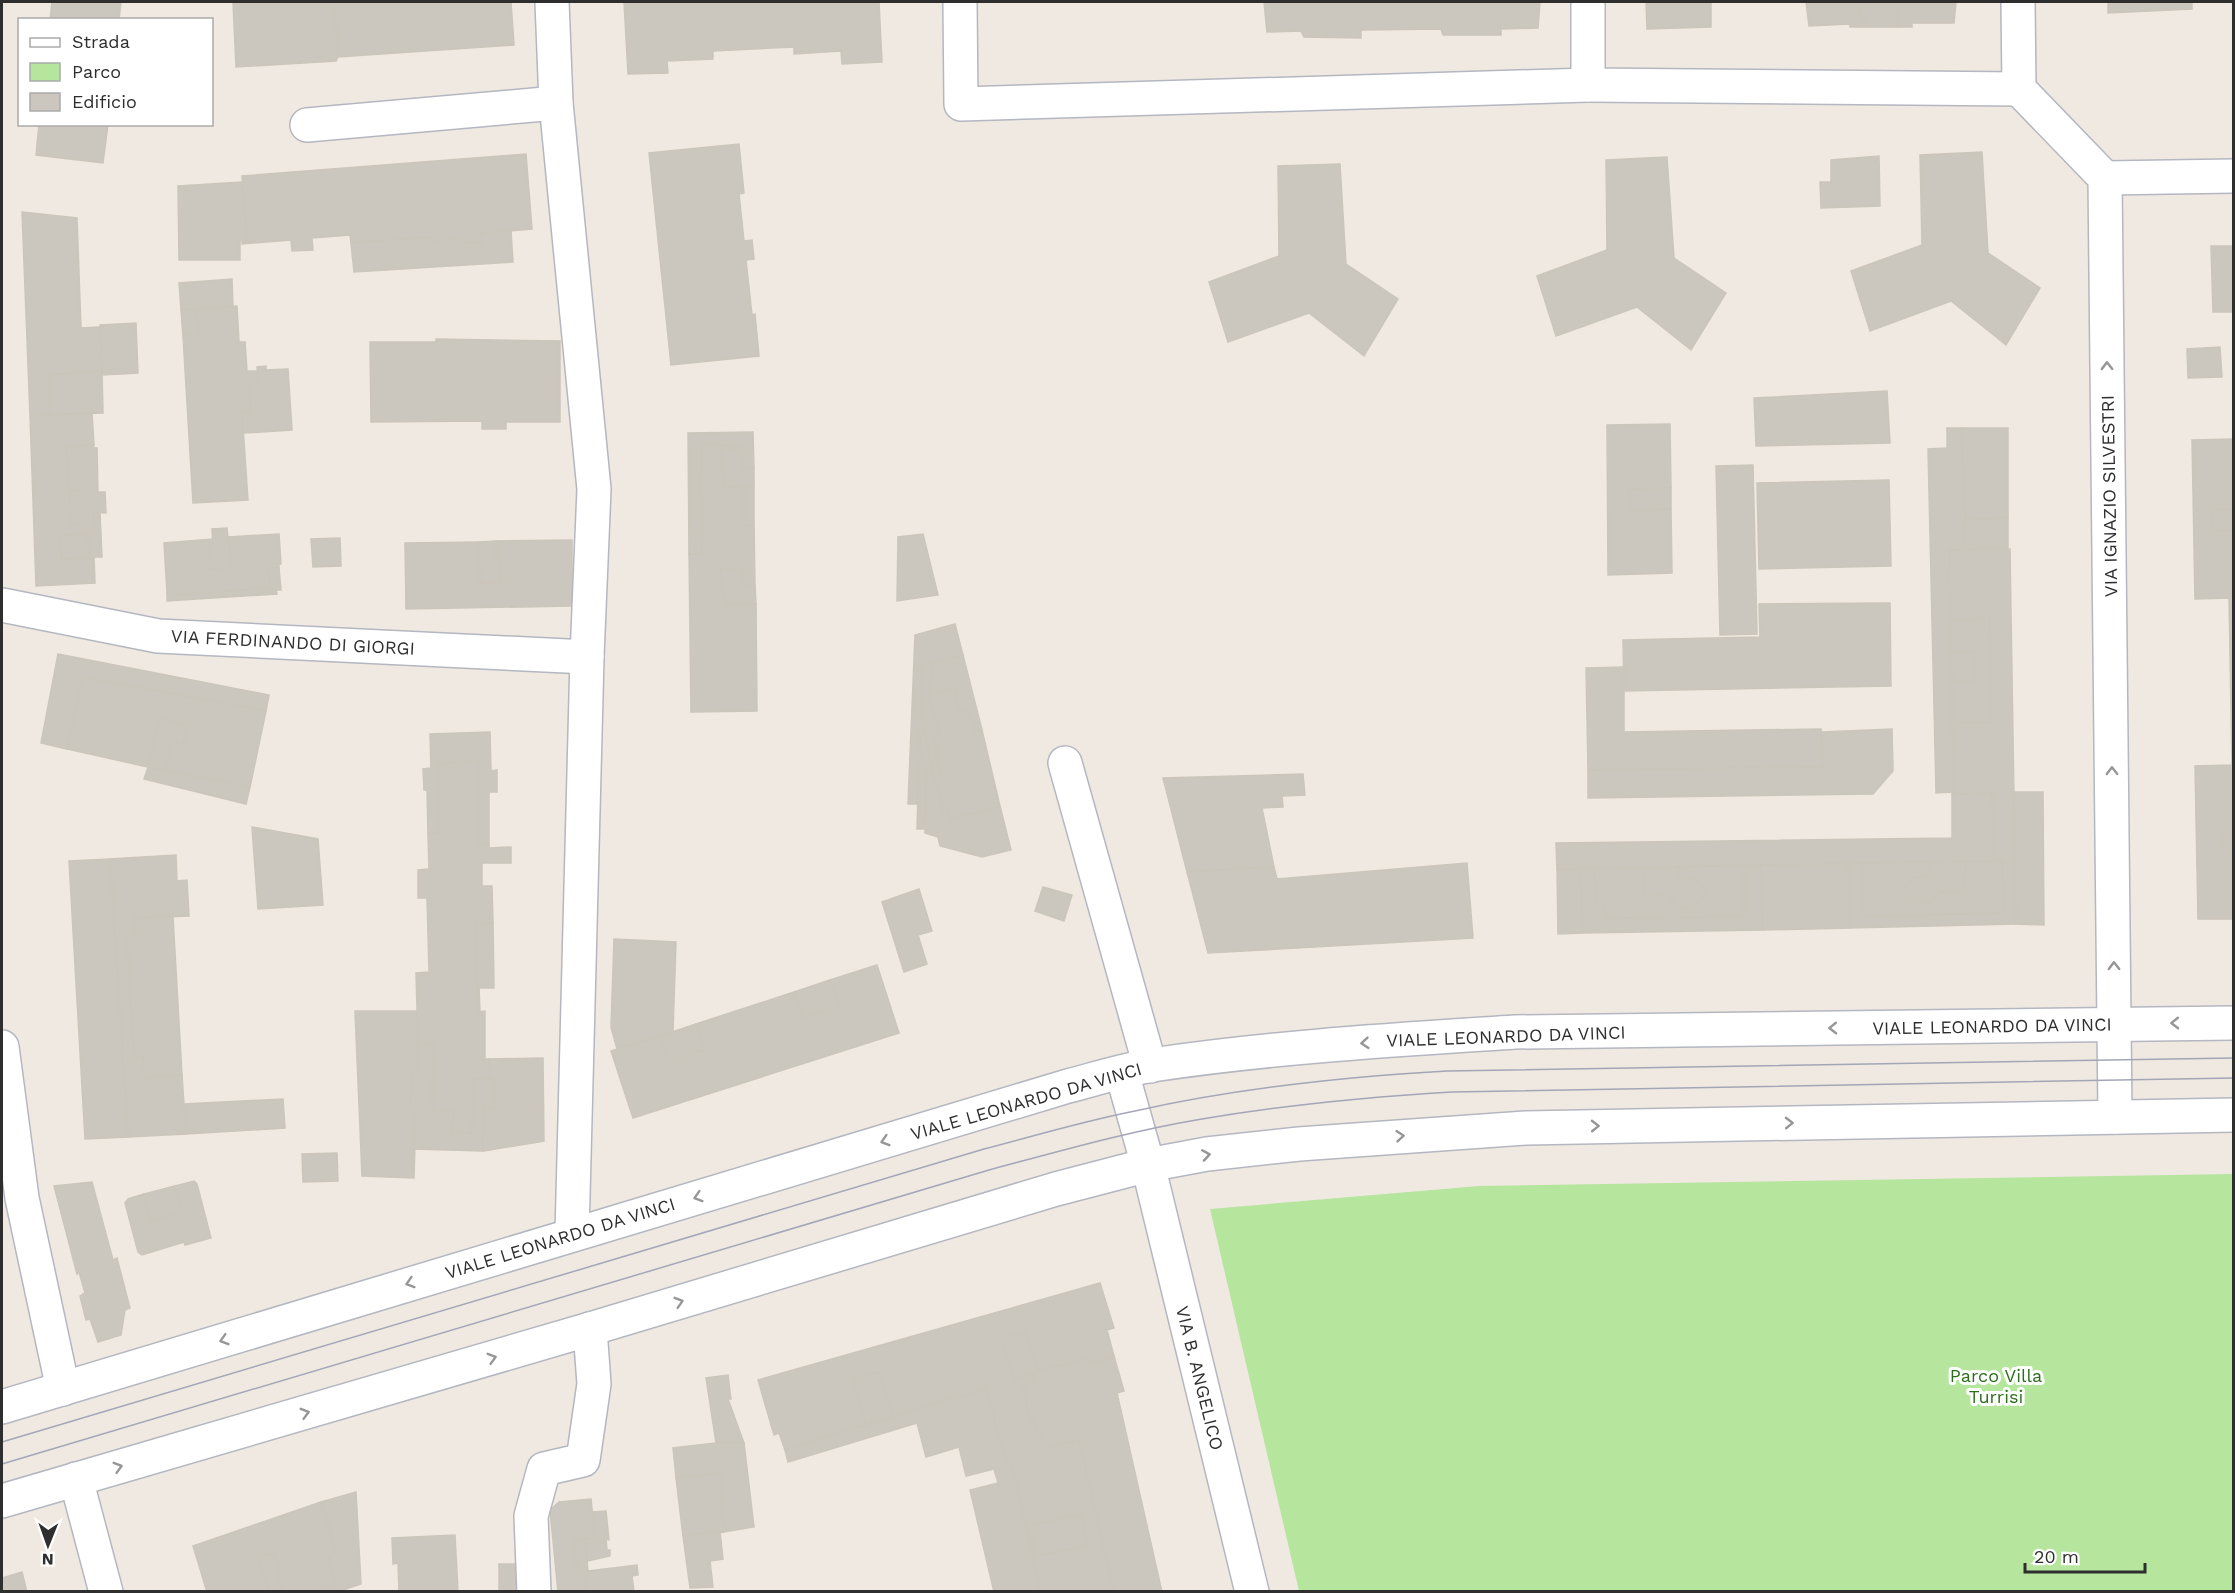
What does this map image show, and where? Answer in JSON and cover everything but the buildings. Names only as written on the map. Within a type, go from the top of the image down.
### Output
[{"type":"street","points":[[552,2],[556,103],[594,489],[587,657],[572,1234]]},
{"type":"street","points":[[960,2],[961,104],[1588,85],[2019,89]]},
{"type":"street","points":[[1588,2],[1588,85]]},
{"type":"street","points":[[2018,2],[2019,89],[2105,178],[2234,176]]},
{"type":"street","points":[[307,125],[556,103]]},
{"type":"street","name":"VIA IGNAZIO SILVESTRI","points":[[2105,178],[2115,1117]]},
{"type":"street","name":"VIA FERDINANDO DI GIORGI","points":[[2,605],[158,636],[587,657]]},
{"type":"street","name":"VIA B. ANGELICO","points":[[1065,763],[1136,1069],[1148,1165],[1252,1592]]},
{"type":"street","name":"VIALE LEONARDO DA VINCI","points":[[2,1407],[572,1234],[1056,1090],[1136,1069],[1273,1051],[1515,1032],[2234,1023]]},
{"type":"street","points":[[2,1047],[22,1198],[63,1389]]},
{"type":"street","points":[[2,1502],[1056,1189],[1148,1165],[1207,1154],[1299,1144],[1526,1128],[2234,1115]]},
{"type":"street","points":[[534,1592],[531,1516],[544,1469],[583,1460],[594,1384],[590,1329]]},
{"type":"street","points":[[76,1479],[106,1592]]},
{"type":"green space","name":"Parco Villa Turrisi","points":[[2233,1174],[2233,1592],[1299,1591],[1210,1209],[1479,1186]]},
{"type":"tram line","points":[[2,1442],[984,1149],[1097,1119],[1212,1096],[1329,1080],[1447,1071],[2234,1058]]},
{"type":"tram line","points":[[2,1464],[989,1170],[1122,1135],[1202,1119],[1327,1102],[1452,1092],[2234,1078]]}]
